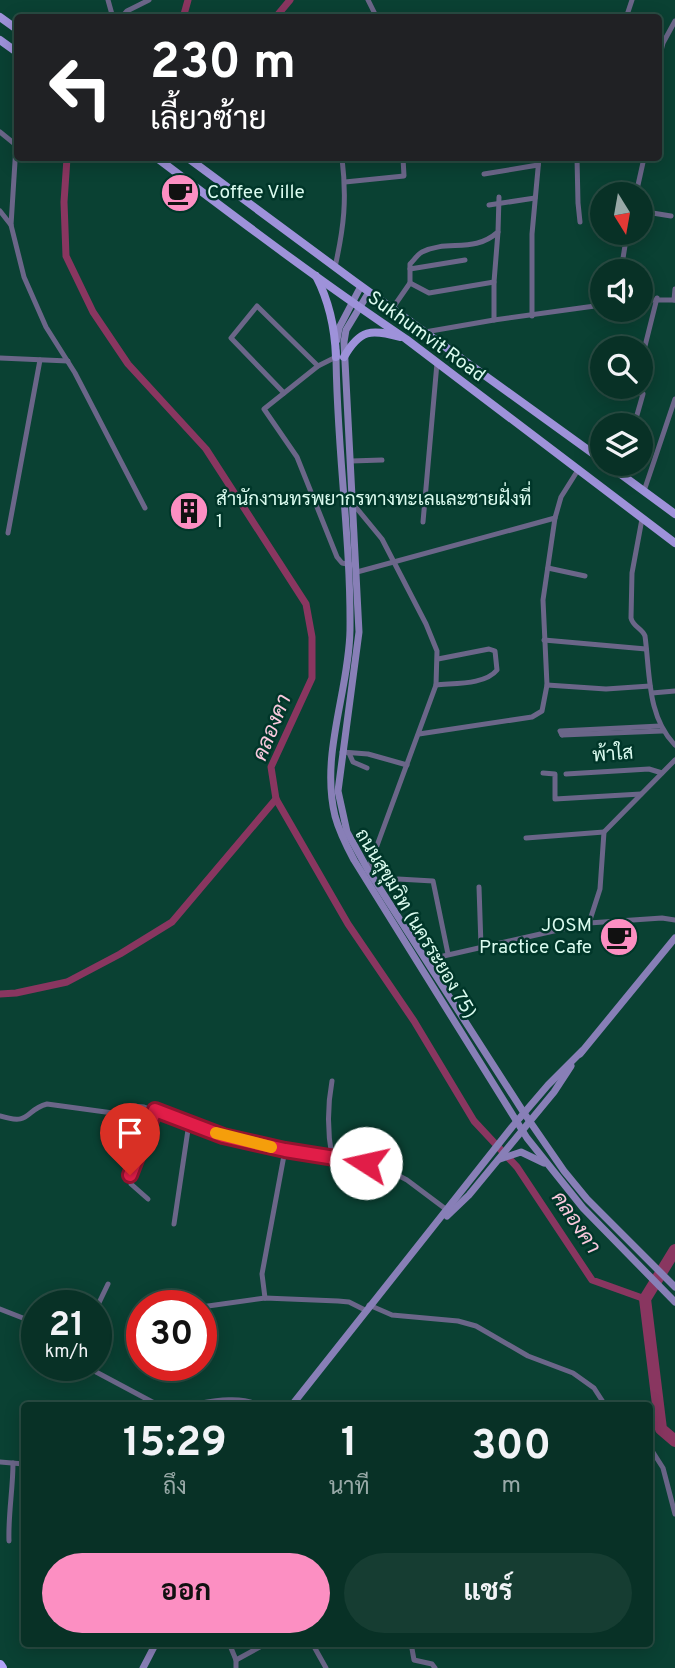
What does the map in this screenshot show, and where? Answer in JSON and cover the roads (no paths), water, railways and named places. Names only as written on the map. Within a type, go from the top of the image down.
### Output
[{"type":"main road","name":"Sukhumvit Road","points":[[162,161],[246,226],[406,339],[675,543]]},
{"type":"main road","name":"Sukhumvit Road","points":[[192,161],[590,451]]},
{"type":"main road","points":[[315,274],[323,290],[340,357]]},
{"type":"main road","points":[[340,357],[364,334],[383,332],[406,339]]},
{"type":"main road","points":[[623,476],[675,514]]},
{"type":"street","points":[[124,14],[149,0]]},
{"type":"street","points":[[662,47],[675,20]]},
{"type":"street","points":[[0,132],[14,143]]},
{"type":"street","points":[[15,161],[11,225],[24,277],[46,327],[68,361],[145,508]]},
{"type":"street","points":[[335,267],[345,225],[342,161]]},
{"type":"street","points":[[345,182],[404,176],[403,161]]},
{"type":"street","points":[[532,316],[534,198],[539,161]]},
{"type":"street","points":[[577,161],[580,222]]},
{"type":"street","points":[[639,182],[643,161]]},
{"type":"street","points":[[484,174],[538,165]]},
{"type":"street","points":[[489,205],[499,201],[534,198]]},
{"type":"street","points":[[494,320],[499,201]]},
{"type":"street","points":[[0,211],[11,225]]},
{"type":"street","points":[[653,213],[671,216]]},
{"type":"street","points":[[392,309],[410,283],[410,264],[421,252],[475,245],[490,240],[498,232]]},
{"type":"street","points":[[410,269],[465,260]]},
{"type":"street","points":[[410,283],[429,293],[494,282]]},
{"type":"street","name":"ถนนสุขุมวิท (นครระยอง 75)","points":[[355,305],[361,286]]},
{"type":"street","points":[[653,298],[674,300],[675,289]]},
{"type":"street","name":"ถนนสุขุมวิท (นครระยอง 75)","points":[[369,292],[355,305],[339,328],[359,632],[338,791],[342,814],[348,832],[368,870],[524,1113],[587,1199],[675,1287]]},
{"type":"street","points":[[648,336],[657,298]]},
{"type":"street","points":[[284,393],[231,338],[257,306],[318,366]]},
{"type":"street","points":[[425,332],[590,307]]},
{"type":"street","points":[[340,357],[318,366],[264,409],[297,457],[337,557],[354,567],[395,562],[555,518]]},
{"type":"street","name":"ถนนสุขุมวิท (นครระยอง 75)","points":[[340,357],[354,505],[354,567],[350,631],[332,767],[331,790],[338,825],[354,860],[522,1130],[583,1208],[675,1302]]},
{"type":"street","points":[[0,358],[68,361]]},
{"type":"street","points":[[8,533],[40,360]]},
{"type":"street","points":[[423,522],[437,363]]},
{"type":"street","points":[[644,491],[675,399]]},
{"type":"street","points":[[351,461],[382,460]]},
{"type":"street","points":[[419,734],[535,716],[543,709],[547,685],[543,600],[555,518],[561,497],[578,470]]},
{"type":"street","points":[[354,505],[382,540],[395,562],[426,624],[438,659],[436,685],[368,870]]},
{"type":"street","points":[[642,519],[632,572],[631,618],[633,624],[643,633],[651,689],[661,728],[675,745]]},
{"type":"street","points":[[548,568],[585,576]]},
{"type":"street","points":[[544,640],[646,649]]},
{"type":"street","points":[[436,685],[478,680],[493,675],[497,670],[495,651],[489,649],[438,659]]},
{"type":"street","points":[[547,685],[675,691]]},
{"type":"street","points":[[621,730],[562,735],[560,731],[661,728]]},
{"type":"street","points":[[345,752],[368,754],[407,765]]},
{"type":"street","points":[[345,752],[353,762],[367,768]]},
{"type":"street","points":[[589,923],[600,889],[604,832],[675,760]]},
{"type":"street","name":"พ้าใส","points":[[566,774],[649,769],[663,773]]},
{"type":"street","points":[[542,773],[555,774],[555,799],[641,794]]},
{"type":"street","points":[[526,838],[604,832]]},
{"type":"street","points":[[398,879],[433,881],[448,954]]},
{"type":"street","points":[[479,887],[481,946]]},
{"type":"street","points":[[426,960],[589,923],[662,918],[675,920]]},
{"type":"street","points":[[294,1402],[506,1133],[582,1051],[675,938]]},
{"type":"street","points":[[429,1234],[469,1195],[554,1092],[582,1051]]},
{"type":"street","points":[[332,1081],[327,1107],[327,1127],[332,1157]]},
{"type":"street","points":[[517,1102],[538,1096]]},
{"type":"street","points":[[0,1116],[22,1119],[31,1115],[39,1106],[47,1104],[113,1113],[133,1106],[155,1110],[223,1136],[285,1150],[366,1163],[390,1171],[447,1210]]},
{"type":"street","points":[[148,1199],[131,1184],[130,1175],[155,1110]]},
{"type":"street","points":[[174,1224],[189,1123]]},
{"type":"street","points":[[265,1297],[262,1273],[285,1150]]},
{"type":"street","points":[[498,1160],[516,1153],[526,1153],[547,1165]]},
{"type":"street","points":[[105,1290],[108,1284]]},
{"type":"street","points":[[217,1304],[265,1297],[338,1301],[385,1314],[457,1321],[476,1326],[528,1356],[573,1373],[599,1393],[604,1402]]},
{"type":"street","points":[[0,1309],[21,1317]]},
{"type":"street","points":[[112,1380],[152,1402]]},
{"type":"street","points":[[210,1402],[251,1402]]},
{"type":"street","points":[[653,1452],[663,1468],[675,1514]]},
{"type":"street","points":[[0,1462],[21,1464]]},
{"type":"street","points":[[9,1541],[8,1518],[13,1488],[13,1463]]},
{"type":"street","points":[[143,1668],[154,1647]]},
{"type":"street","points":[[231,1647],[236,1668]]},
{"type":"street","points":[[236,1660],[260,1647]]},
{"type":"street","points":[[314,1647],[326,1668]]},
{"type":"street","points":[[412,1647],[414,1660],[432,1664],[435,1668]]},
{"type":"waterway","name":"คลองคา","points":[[184,14],[188,0]]},
{"type":"waterway","points":[[278,14],[290,0]]},
{"type":"waterway","name":"คลองคา","points":[[67,161],[64,202],[66,256],[93,312],[128,364],[206,449],[306,604],[312,637],[312,678],[271,767],[276,799],[348,924],[414,1021],[474,1121],[517,1167],[592,1280],[645,1299]]},
{"type":"waterway","points":[[0,994],[67,982],[172,922],[276,799]]},
{"type":"waterway","points":[[675,1250],[645,1299],[661,1429],[675,1441]]},
{"type":"place","name":"Coffee Ville","points":[[180,193]]},
{"type":"place","name":"สำนักงานทรพยากรทางทะเลและชายฝั่งที่ 1","points":[[189,511]]},
{"type":"place","name":"JOSM Practice Cafe","points":[[619,937]]}]
